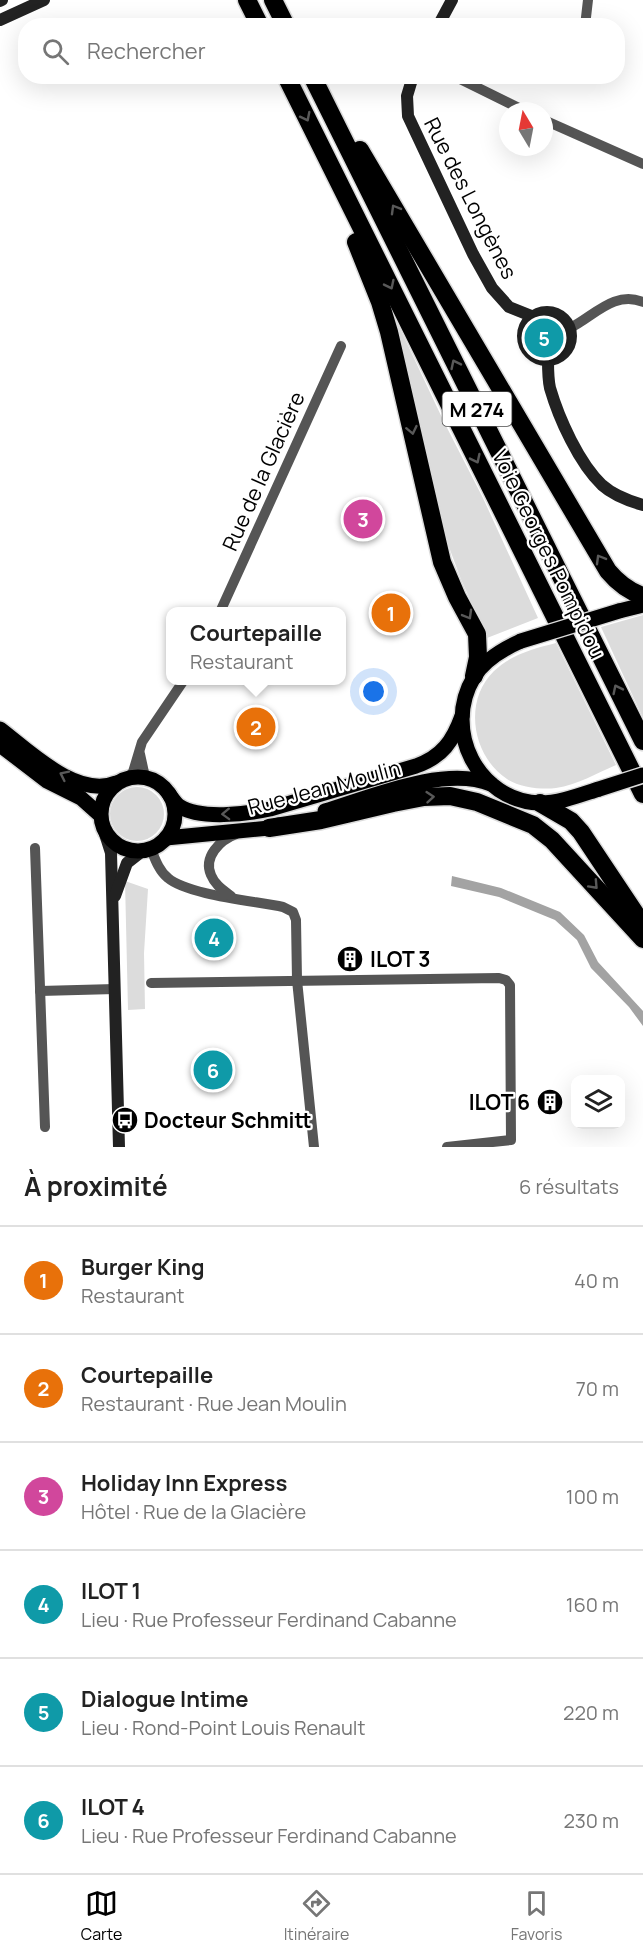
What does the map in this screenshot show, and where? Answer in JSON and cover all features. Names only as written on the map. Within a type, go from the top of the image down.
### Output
[{"type":"highway","points":[[247,0],[256,18]]},
{"type":"highway","points":[[273,0],[282,18]]},
{"type":"highway","name":"Voie Georges Pompidou","points":[[290,84],[643,794]]},
{"type":"highway","name":"Voie Georges Pompidou","points":[[318,84],[643,741]]},
{"type":"highway","points":[[319,84],[608,571],[619,584],[643,596]]},
{"type":"highway","points":[[326,157],[346,220],[380,302],[389,332],[442,562],[477,634],[478,657],[474,676]]},
{"type":"highway","points":[[269,828],[321,820],[424,797],[450,796],[477,802],[533,825],[552,840],[643,939]]},
{"type":"highway","points":[[540,803],[571,821],[581,832],[643,925]]},
{"type":"main road","points":[[0,20],[44,0]]},
{"type":"main road","points":[[442,18],[452,0]]},
{"type":"main road","name":"Rue des Longènes","points":[[411,84],[407,96],[408,116],[473,254],[492,288],[509,307],[534,317]]},
{"type":"main road","points":[[540,314],[554,314],[561,317],[570,328],[570,343],[567,350],[562,355],[548,360],[534,356],[525,344],[525,329],[534,317],[540,314]]},
{"type":"main road","points":[[548,360],[549,386],[579,455],[603,485],[619,496],[643,506]]},
{"type":"main road","points":[[643,605],[521,641],[500,652],[474,676],[462,716],[462,730],[467,751],[473,763],[491,784],[515,799],[540,803],[568,798],[643,775]]},
{"type":"main road","name":"Rue Jean Moulin","points":[[169,794],[178,806],[203,813],[254,813],[270,809],[425,763],[441,753],[447,746],[456,733],[462,716]]},
{"type":"main road","points":[[0,729],[64,776],[98,787],[106,787],[139,777],[161,785],[169,794],[174,805],[175,817],[172,828],[166,838],[127,863],[113,903]]},
{"type":"main road","points":[[0,745],[47,781],[81,798],[100,815]]},
{"type":"main road","name":"Rue Jean Moulin","points":[[166,838],[269,828],[434,779],[471,777],[491,784]]},
{"type":"main road","points":[[119,1147],[111,853],[100,815],[105,796],[123,780]]},
{"type":"main road","points":[[104,831],[120,847],[146,850]]},
{"type":"street","points":[[586,18],[588,0]]},
{"type":"street","points":[[470,84],[507,102]]},
{"type":"street","points":[[553,124],[643,164]]},
{"type":"street","points":[[570,328],[602,307],[620,299],[637,299],[643,302]]},
{"type":"street","name":"Rue de la Glacière","points":[[222,607],[341,346]]},
{"type":"street","points":[[123,780],[133,772],[139,749],[181,685]]},
{"type":"street","points":[[139,749],[143,772],[145,777],[151,780]]},
{"type":"street","points":[[234,898],[217,886],[210,874],[209,861],[217,846],[229,837],[248,830]]},
{"type":"street","points":[[35,848],[45,1127]]},
{"type":"street","points":[[146,850],[169,879],[189,888],[283,906],[292,912],[296,920],[297,980],[314,1147]]},
{"type":"street","points":[[151,982],[499,978],[506,980],[510,985],[511,1140],[447,1147]]},
{"type":"street","points":[[40,991],[115,989]]},
{"type":"shaded area","points":[[396,320],[483,498],[538,618],[487,638],[460,577],[442,528]]},
{"type":"shaded area","points":[[549,320],[560,325],[565,336],[560,347],[549,352],[538,347],[533,336],[538,325]]},
{"type":"shaded area","points":[[643,615],[643,718],[601,627]]},
{"type":"shaded area","points":[[556,643],[616,765],[579,782],[564,786],[550,789],[531,787],[507,779],[486,757],[479,743],[475,712],[484,683],[501,665],[515,656]]},
{"type":"shaded area","points":[[132,787],[142,787],[152,791],[160,799],[164,814],[160,829],[152,837],[142,841],[132,841],[122,837],[114,829],[110,819],[110,809],[114,799],[122,791]]},
{"type":"shaded area","points":[[452,876],[501,888],[560,912],[584,935],[598,962],[643,1011],[643,1026],[629,1007],[591,968],[577,940],[555,920],[499,897],[451,886]]},
{"type":"shaded area","points":[[125,881],[148,889],[144,953],[145,1009],[128,1010]]},
{"type":"place","name":"Dialogue Intime","points":[[544,338]]},
{"type":"place","name":"Holiday Inn Express","points":[[363,519]]},
{"type":"place","name":"Burger King","points":[[391,613]]},
{"type":"place","name":"Courtepaille","points":[[256,727]]},
{"type":"place","name":"ILOT 1","points":[[214,938]]},
{"type":"place","name":"ILOT 3","points":[[350,959]]},
{"type":"place","name":"ILOT 4","points":[[213,1070]]},
{"type":"place","name":"ILOT 6","points":[[550,1102]]},
{"type":"place","name":"Docteur Schmitt","points":[[125,1120]]}]
